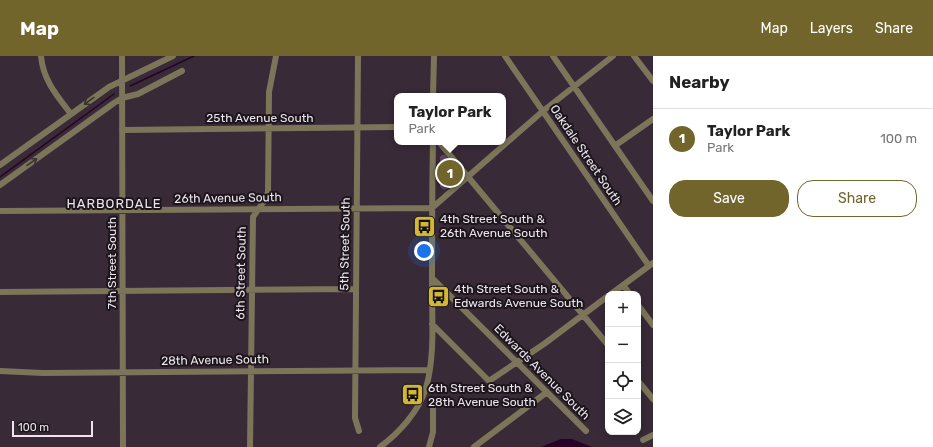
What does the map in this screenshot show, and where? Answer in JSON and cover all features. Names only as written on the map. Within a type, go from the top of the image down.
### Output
[{"type":"street","points":[[41,56],[44,74],[51,88],[71,114]]},
{"type":"street","name":"7th Street South","points":[[122,56],[123,447]]},
{"type":"street","points":[[0,165],[110,87],[173,56]]},
{"type":"street","name":"6th Street South","points":[[250,447],[253,217],[268,192],[268,128],[270,92],[276,56]]},
{"type":"street","name":"5th Street South","points":[[358,56],[355,418],[359,431]]},
{"type":"street","points":[[434,56],[434,93]]},
{"type":"street","name":"Oakdale Street South","points":[[505,56],[651,265]]},
{"type":"street","points":[[554,56],[653,201]]},
{"type":"street","points":[[506,143],[543,111],[613,56]]},
{"type":"street","points":[[634,56],[653,81]]},
{"type":"street","points":[[0,185],[122,98],[138,94],[182,70]]},
{"type":"street","points":[[616,145],[653,119]]},
{"type":"street","name":"25th Avenue South","points":[[122,130],[394,128]]},
{"type":"street","points":[[380,447],[394,436],[412,415],[426,389],[430,370],[432,324],[433,145]]},
{"type":"street","points":[[442,145],[605,341]]},
{"type":"street","points":[[432,208],[504,145]]},
{"type":"street","name":"26th Avenue South","points":[[0,211],[432,208]]},
{"type":"street","points":[[615,291],[651,265]]},
{"type":"street","name":"Edwards Avenue South","points":[[432,278],[586,431]]},
{"type":"street","points":[[623,285],[628,291]]},
{"type":"street","points":[[0,292],[355,289]]},
{"type":"street","points":[[432,324],[489,381],[517,363],[605,298]]},
{"type":"street","points":[[641,309],[653,325]]},
{"type":"street","name":"28th Avenue South","points":[[0,371],[43,374],[430,370]]},
{"type":"street","points":[[641,385],[653,399]]},
{"type":"street","points":[[474,447],[547,392]]},
{"type":"street","points":[[429,447],[433,432],[433,401]]},
{"type":"street","points":[[642,440],[653,435]]},
{"type":"shaded area","points":[[445,155],[461,175],[460,179],[444,190],[440,187],[440,157]]},
{"type":"shaded area","points":[[561,439],[572,439],[592,447],[541,447]]},
{"type":"waterway","points":[[130,86],[194,56]]},
{"type":"waterway","points":[[0,177],[114,94]]},
{"type":"place","name":"Taylor Park","points":[[450,173]]},
{"type":"place","name":"4th Street South & 26th Avenue South","points":[[425,226]]},
{"type":"place","name":"4th Street South & Edwards Avenue South","points":[[438,296]]},
{"type":"place","name":"6th Street South & 28th Avenue South","points":[[413,395]]},
{"type":"district","name":"HARBORDALE","points":[[114,203]]}]
